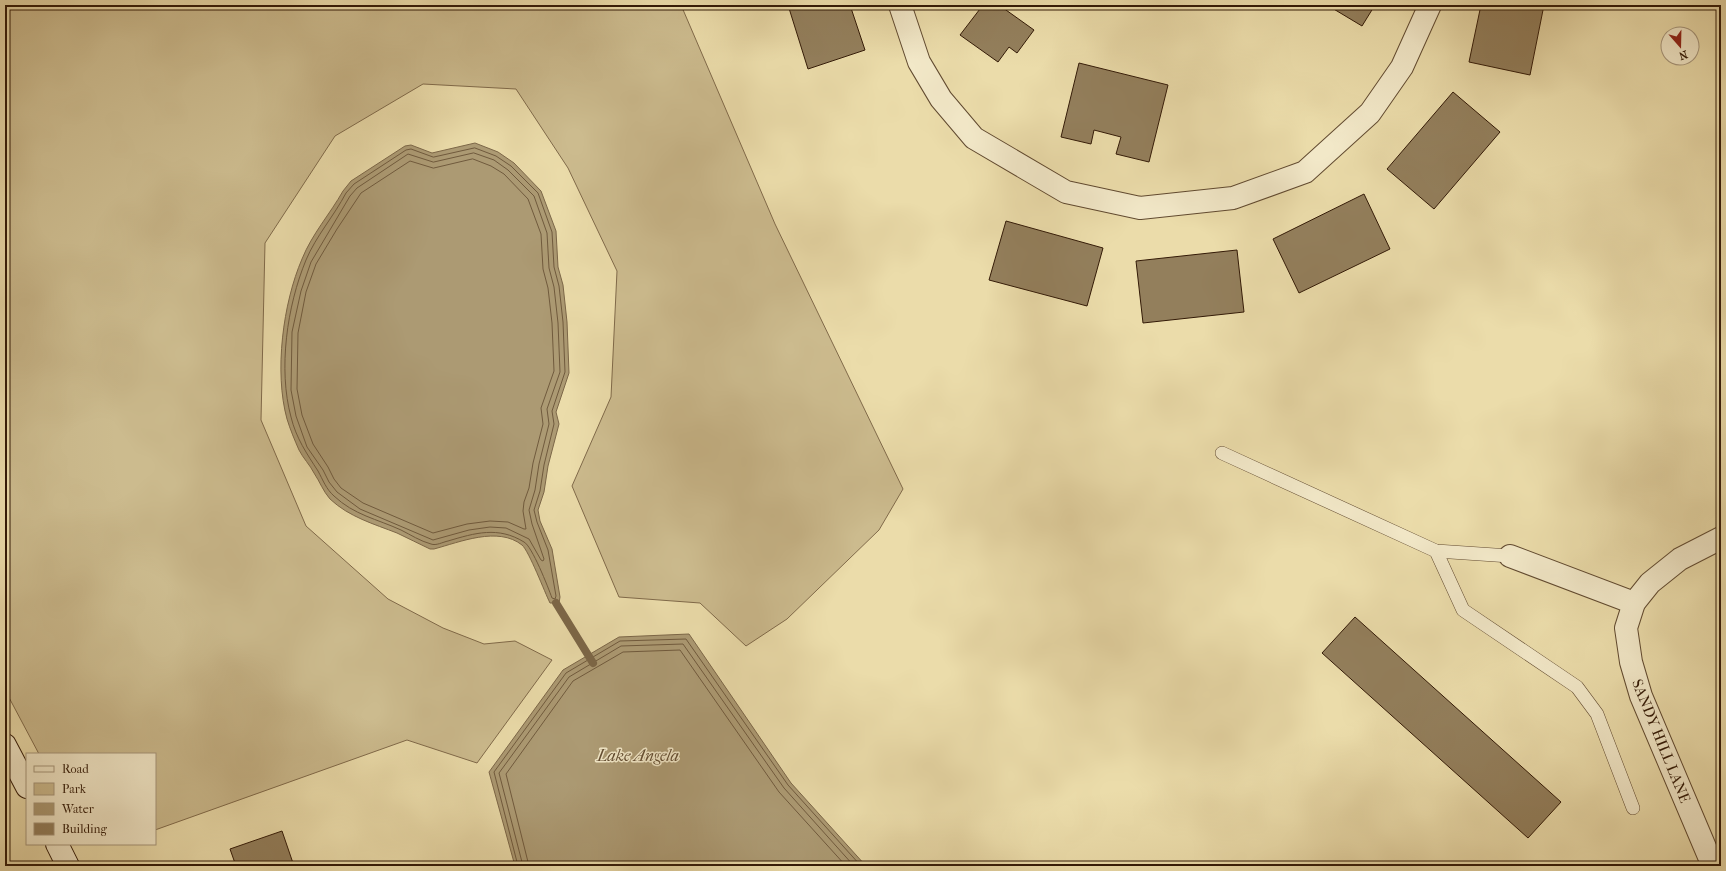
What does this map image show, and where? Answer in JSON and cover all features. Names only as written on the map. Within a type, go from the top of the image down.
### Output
[{"type":"street","points":[[900,5],[919,62],[941,99],[974,138],[1066,192],[1140,208],[1233,198],[1305,172],[1370,113],[1402,67],[1430,5]]},
{"type":"street","name":"SANDY HILL LANE","points":[[1713,866],[1640,696],[1631,662],[1626,628],[1634,603],[1650,583],[1680,559],[1721,538]]},
{"type":"street","points":[[1510,556],[1634,603]]},
{"type":"street","points":[[5,745],[26,785]]},
{"type":"street","points":[[58,845],[68,866]]},
{"type":"lane","points":[[1222,453],[1436,551],[1510,556]]},
{"type":"lane","points":[[1436,551],[1463,610],[1577,687],[1597,714],[1633,808]]},
{"type":"path","points":[[1715,5],[1721,19]]},
{"type":"green space","points":[[5,5],[681,5],[775,224],[903,489],[879,530],[787,619],[746,646],[700,603],[619,597],[572,486],[611,397],[617,271],[568,168],[516,89],[423,84],[335,136],[265,243],[261,420],[306,526],[388,599],[443,628],[484,644],[515,641],[552,660],[477,763],[407,740],[156,830],[156,753],[38,753],[5,690]]},
{"type":"water","points":[[475,143],[498,152],[514,163],[541,191],[556,231],[558,267],[563,285],[567,322],[569,373],[556,412],[559,424],[548,466],[544,492],[538,510],[540,521],[552,549],[560,597],[559,603],[550,603],[533,563],[525,549],[522,545],[512,539],[490,536],[479,537],[430,549],[345,511],[330,499],[302,456],[288,423],[283,400],[281,380],[282,338],[285,317],[295,277],[306,250],[343,191],[351,181],[405,146],[411,145],[432,153]]},
{"type":"water","name":"Lake Angela","points":[[689,634],[791,783],[866,866],[515,866],[489,772],[563,670],[619,637]]},
{"type":"building","points":[[788,5],[850,5],[865,50],[808,69]]},
{"type":"building","points":[[983,5],[999,5],[1034,30],[1017,53],[1009,47],[998,62],[960,35]]},
{"type":"building","points":[[1327,5],[1375,5],[1362,26]]},
{"type":"building","points":[[1481,5],[1544,5],[1530,75],[1469,62]]},
{"type":"building","points":[[1079,63],[1168,85],[1149,162],[1116,154],[1121,137],[1094,130],[1091,144],[1061,137]]},
{"type":"building","points":[[1453,92],[1500,132],[1434,209],[1387,169]]},
{"type":"building","points":[[1364,194],[1390,249],[1299,293],[1273,239]]},
{"type":"building","points":[[1006,221],[1103,248],[1087,306],[989,280]]},
{"type":"building","points":[[1237,250],[1244,312],[1143,323],[1136,261]]},
{"type":"building","points":[[1355,617],[1561,802],[1528,838],[1322,653]]},
{"type":"building","points":[[282,831],[294,866],[236,866],[230,849]]},
{"type":"waterway","points":[[556,603],[593,663]]}]
